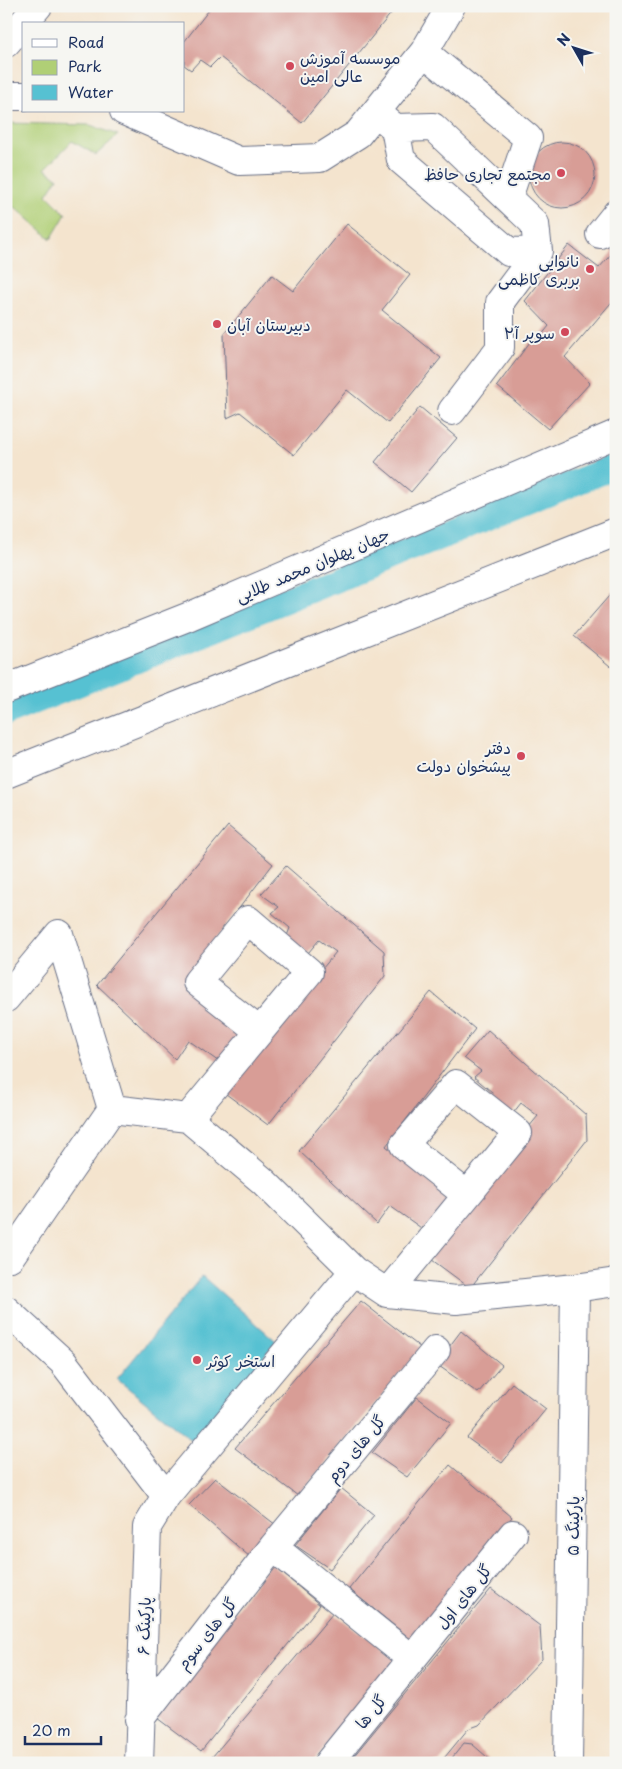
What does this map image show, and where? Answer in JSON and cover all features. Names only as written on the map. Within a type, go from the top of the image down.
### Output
[{"type":"street","points":[[24,22],[38,6]]},
{"type":"street","points":[[126,112],[239,161],[320,158],[358,134],[386,120],[451,6]]},
{"type":"street","points":[[6,43],[22,24]]},
{"type":"street","points":[[424,52],[528,138],[508,198]]},
{"type":"street","points":[[6,96],[22,96]]},
{"type":"street","points":[[386,120],[433,127],[535,224],[538,251],[500,302],[500,348],[452,411]]},
{"type":"street","points":[[386,120],[401,160],[509,252],[538,251]]},
{"type":"street","name":"جهان پهلوان محمد طلایی","points":[[6,689],[190,616],[616,434]]},
{"type":"street","points":[[6,774],[616,532]]},
{"type":"street","points":[[6,998],[59,934],[112,1109]]},
{"type":"street","points":[[188,1118],[260,1031]]},
{"type":"street","points":[[112,1109],[188,1118],[263,1181],[354,1270],[387,1293],[456,1300],[616,1282]]},
{"type":"street","points":[[10,1257],[112,1109]]},
{"type":"street","points":[[387,1293],[467,1195]]},
{"type":"street","name":"پارکینگ ۶","points":[[139,1763],[147,1526],[166,1496],[354,1270]]},
{"type":"street","name":"پارکینگ ۵","points":[[568,1763],[575,1288]]},
{"type":"street","points":[[6,1310],[63,1362],[166,1496]]},
{"type":"street","name":"گل های دوم","points":[[273,1547],[436,1350]]},
{"type":"street","name":"گل های اول","points":[[412,1659],[513,1534]]},
{"type":"street","points":[[273,1547],[412,1659]]},
{"type":"street","name":"گل های سوم","points":[[139,1720],[273,1547]]},
{"type":"street","name":"گل ها","points":[[328,1763],[412,1659]]},
{"type":"green space","points":[[6,123],[90,125],[118,135],[96,155],[72,141],[45,169],[58,178],[47,195],[66,214],[51,239],[15,207],[6,211]]},
{"type":"water","name":"استخر کوثر","points":[[202,1276],[276,1341],[195,1443],[117,1379]]},
{"type":"building","name":"موسسه آموزش عالی امین","points":[[212,6],[397,6],[302,123],[220,57],[210,67],[200,60],[191,70],[185,66],[185,41]]},
{"type":"building","name":"مجتمع تجاری حافظ","points":[[555,142],[569,142],[581,147],[590,156],[595,168],[593,188],[586,199],[569,208],[555,208],[543,203],[534,194],[529,182],[529,168],[534,156],[543,147]]},
{"type":"building","points":[[347,224],[410,275],[382,310],[441,358],[388,423],[347,390],[294,455],[240,412],[227,418],[224,334],[272,275],[293,291]]},
{"type":"building","name":"سوپر آ۲","points":[[616,237],[616,297],[565,357],[590,383],[548,429],[497,386],[533,338],[537,341],[549,326],[525,301],[569,245],[599,268],[613,252],[608,246]]},
{"type":"building","points":[[420,407],[457,438],[411,492],[375,462]]},
{"type":"building","points":[[616,588],[616,671],[574,636]]},
{"type":"building","points":[[228,826],[273,864],[184,980],[249,1035],[222,1064],[188,1040],[175,1059],[97,985]]},
{"type":"building","points":[[286,866],[384,951],[385,976],[268,1125],[222,1091],[336,952],[319,940],[308,953],[287,936],[290,928],[272,913],[279,907],[261,894]]},
{"type":"building","points":[[431,992],[475,1029],[386,1146],[451,1200],[424,1230],[390,1206],[377,1224],[299,1151]]},
{"type":"building","points":[[488,1030],[586,1115],[587,1140],[470,1288],[424,1254],[538,1116],[521,1103],[510,1117],[488,1099],[492,1092],[474,1077],[481,1071],[464,1058]]},
{"type":"building","points":[[361,1301],[421,1348],[298,1496],[235,1448]]},
{"type":"building","points":[[461,1331],[502,1365],[478,1393],[436,1364]]},
{"type":"building","points":[[512,1383],[546,1409],[502,1463],[467,1438]]},
{"type":"building","points":[[417,1397],[451,1423],[407,1477],[372,1453]]},
{"type":"building","points":[[450,1465],[512,1517],[412,1640],[349,1589]]},
{"type":"building","points":[[215,1478],[276,1525],[250,1557],[189,1505]]},
{"type":"building","points":[[341,1488],[374,1515],[330,1569],[295,1545]]},
{"type":"building","points":[[270,1563],[320,1605],[201,1751],[157,1718]]},
{"type":"building","points":[[491,1589],[540,1626],[542,1659],[479,1725],[468,1729],[440,1763],[348,1763]]},
{"type":"building","points":[[333,1613],[397,1660],[312,1763],[207,1763]]},
{"type":"building","points":[[464,1743],[472,1744],[494,1763],[448,1763]]},
{"type":"waterway","points":[[6,713],[616,466]]},
{"type":"place","name":"موسسه آموزش عالی امین","points":[[290,66]]},
{"type":"place","name":"مجتمع تجاری حافظ","points":[[561,173]]},
{"type":"place","name":"نانوایی بربری کاظمی","points":[[590,269]]},
{"type":"place","name":"دبیرستان آبان","points":[[217,324]]},
{"type":"place","name":"سوپر آ۲","points":[[565,332]]},
{"type":"place","name":"دفتر پیشخوان دولت","points":[[521,756]]},
{"type":"place","name":"استخر کوثر","points":[[197,1360]]}]
